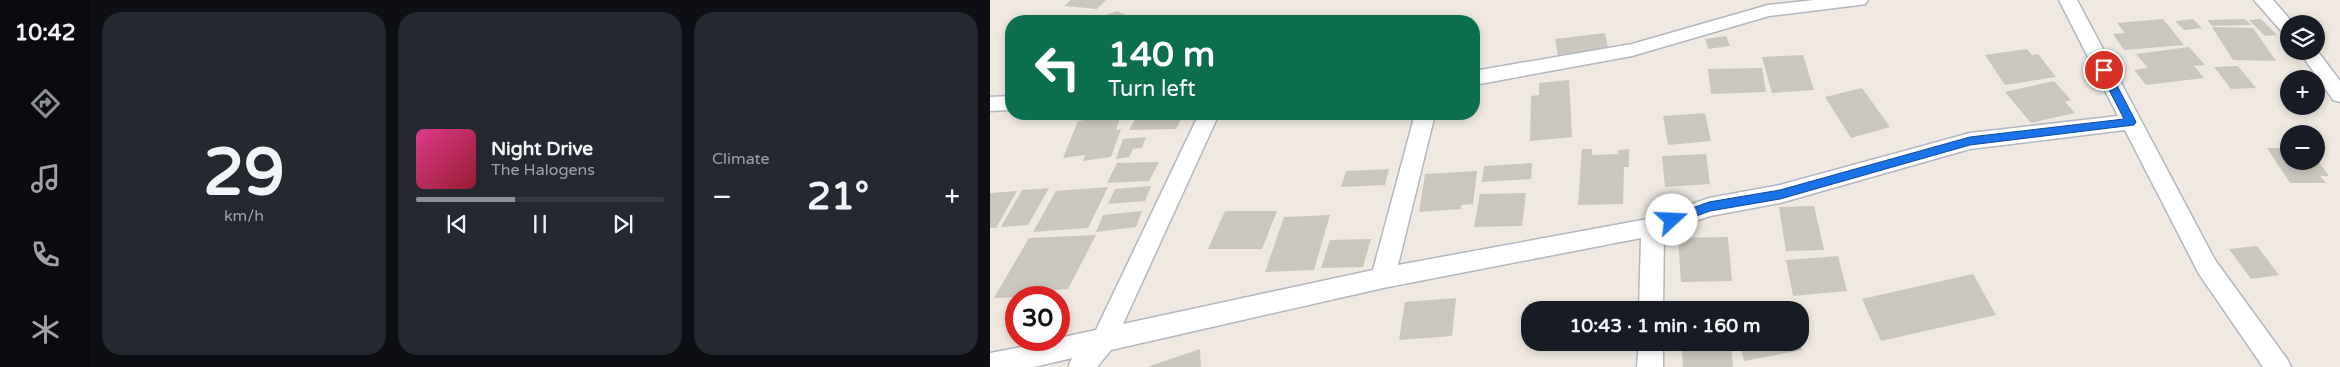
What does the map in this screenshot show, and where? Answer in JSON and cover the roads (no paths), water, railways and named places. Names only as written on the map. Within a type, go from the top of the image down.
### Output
[{"type":"street","points":[[1480,77],[1632,50],[1768,12],[1859,0]]},
{"type":"street","points":[[2068,0],[2207,267],[2278,367]]},
{"type":"street","points":[[2263,0],[2280,20]]},
{"type":"street","points":[[2325,59],[2340,62]]},
{"type":"street","points":[[2315,60],[2340,95]]},
{"type":"street","points":[[990,104],[1005,103]]},
{"type":"street","points":[[1081,367],[1104,339],[1206,120]]},
{"type":"street","points":[[1383,278],[1423,120]]},
{"type":"street","points":[[990,364],[1383,278],[1653,227],[1709,207],[1780,194],[1970,141],[2130,122]]},
{"type":"street","points":[[1651,301],[1653,227]]},
{"type":"street","points":[[1650,367],[1651,351]]}]
